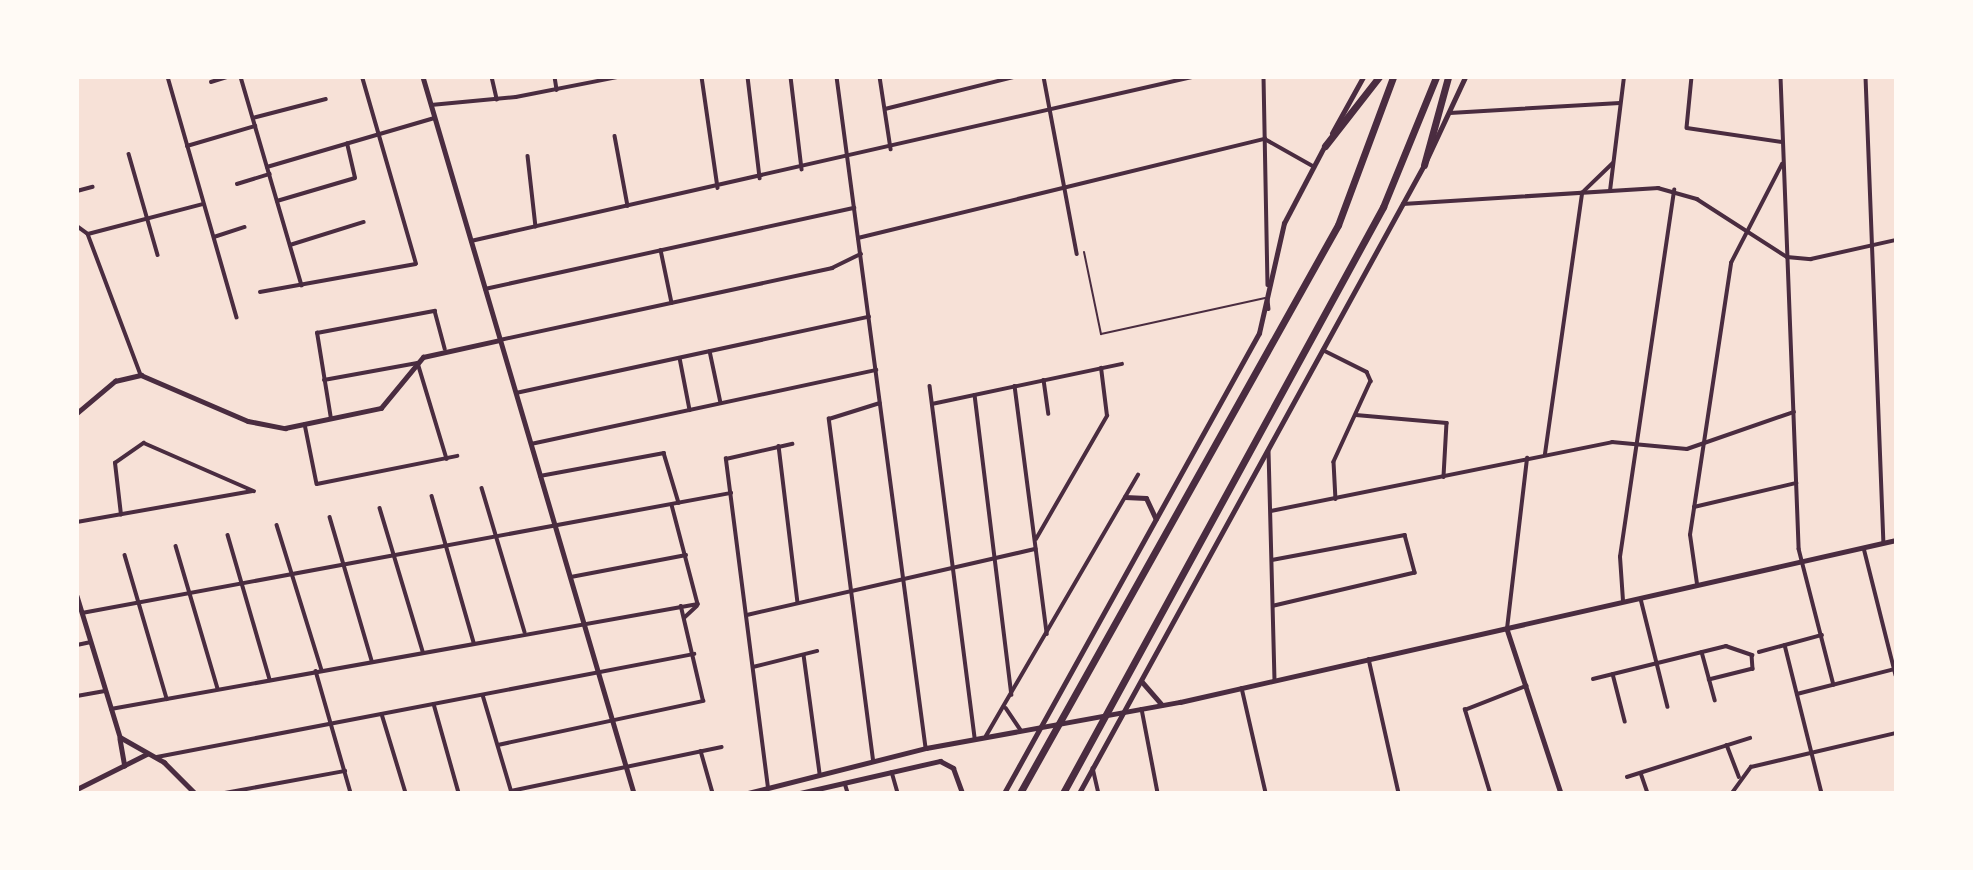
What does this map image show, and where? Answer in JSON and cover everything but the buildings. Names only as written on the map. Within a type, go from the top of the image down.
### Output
[{"type":"highway","points":[[1325,146],[1379,77]]},
{"type":"highway","points":[[1020,793],[1338,225],[1393,77]]},
{"type":"highway","points":[[1063,793],[1383,207],[1436,77]]},
{"type":"highway","points":[[1424,165],[1448,77]]},
{"type":"main road","points":[[1004,793],[1157,521],[1269,309],[1281,233],[1313,166],[1363,77]]},
{"type":"main road","points":[[1079,793],[1403,204],[1450,113],[1465,77]]},
{"type":"main road","points":[[1125,497],[1146,498],[1157,521]]},
{"type":"main road","points":[[748,793],[926,748],[1242,688],[1896,540]]},
{"type":"main road","points":[[1142,682],[1161,705]]},
{"type":"main road","points":[[1095,718],[1110,733]]},
{"type":"main road","points":[[800,793],[944,761],[962,793]]},
{"type":"street","points":[[168,77],[237,317]]},
{"type":"street","points":[[211,82],[227,77]]},
{"type":"street","points":[[241,77],[302,285]]},
{"type":"street","points":[[260,292],[416,264],[362,77]]},
{"type":"street","points":[[423,77],[634,793]]},
{"type":"street","points":[[492,77],[498,100]]},
{"type":"street","points":[[555,77],[557,90]]},
{"type":"street","points":[[431,105],[498,100],[618,77]]},
{"type":"street","points":[[702,77],[718,188]]},
{"type":"street","points":[[748,77],[760,178]]},
{"type":"street","points":[[790,77],[802,169]]},
{"type":"street","points":[[837,77],[926,748]]},
{"type":"street","points":[[880,77],[891,149]]},
{"type":"street","points":[[885,109],[1014,77]]},
{"type":"street","points":[[1044,77],[1077,254]]},
{"type":"street","points":[[471,242],[848,159],[1192,77]]},
{"type":"street","points":[[1264,77],[1269,309]]},
{"type":"street","points":[[1611,191],[1624,77]]},
{"type":"street","points":[[1692,77],[1686,127],[1783,142]]},
{"type":"street","points":[[1781,77],[1796,483],[1802,561],[1834,685]]},
{"type":"street","points":[[1866,77],[1884,543]]},
{"type":"street","points":[[253,118],[326,99]]},
{"type":"street","points":[[1450,113],[1620,103]]},
{"type":"street","points":[[267,167],[435,118]]},
{"type":"street","points":[[187,146],[255,126]]},
{"type":"street","points":[[615,136],[628,207]]},
{"type":"street","points":[[858,238],[1265,139],[1313,166]]},
{"type":"street","points":[[277,201],[355,178],[347,143]]},
{"type":"street","points":[[129,154],[158,255]]},
{"type":"street","points":[[528,156],[536,227]]},
{"type":"street","points":[[1545,455],[1582,192],[1614,162]]},
{"type":"street","points":[[1698,586],[1689,545],[1731,263],[1744,232],[1783,162]]},
{"type":"street","points":[[237,184],[270,174]]},
{"type":"street","points":[[77,191],[92,187]]},
{"type":"street","points":[[1403,204],[1582,192],[1674,190],[1787,257],[1811,259],[1896,240]]},
{"type":"street","points":[[1623,603],[1620,557],[1674,190]]},
{"type":"street","points":[[88,234],[203,204]]},
{"type":"street","points":[[485,289],[854,208]]},
{"type":"street","points":[[290,245],[364,222]]},
{"type":"street","points":[[77,226],[88,234],[141,375]]},
{"type":"street","points":[[214,237],[244,227]]},
{"type":"street","points":[[660,250],[673,303]]},
{"type":"street","points":[[324,380],[418,363],[445,349],[500,340],[832,268],[860,254]]},
{"type":"street","points":[[331,419],[316,338],[322,331],[435,310],[445,349]]},
{"type":"street","points":[[516,393],[869,317]]},
{"type":"street","points":[[1323,350],[1369,374],[1356,415],[1333,466],[1336,499]]},
{"type":"street","points":[[710,351],[721,403]]},
{"type":"street","points":[[680,358],[690,410]]},
{"type":"street","points":[[77,413],[114,381],[141,375],[262,426],[305,424],[390,403],[418,363]]},
{"type":"street","points":[[418,363],[447,458]]},
{"type":"street","points":[[932,404],[1122,364]]},
{"type":"street","points":[[1035,541],[1107,416],[1101,368]]},
{"type":"street","points":[[531,444],[876,370]]},
{"type":"street","points":[[1044,380],[1049,414]]},
{"type":"street","points":[[930,386],[975,738]]},
{"type":"street","points":[[1014,386],[1047,636]]},
{"type":"street","points":[[975,395],[1012,695]]},
{"type":"street","points":[[873,760],[831,416],[880,403]]},
{"type":"street","points":[[1271,511],[1545,455],[1638,443],[1680,449],[1704,444],[1794,412]]},
{"type":"street","points":[[1356,415],[1447,423],[1444,477]]},
{"type":"street","points":[[305,424],[317,484],[457,456]]},
{"type":"street","points":[[77,522],[254,491],[144,443],[115,463],[121,514]]},
{"type":"street","points":[[768,788],[726,458],[792,444]]},
{"type":"street","points":[[779,446],[798,603]]},
{"type":"street","points":[[1269,450],[1275,680]]},
{"type":"street","points":[[540,476],[664,453],[679,503]]},
{"type":"street","points":[[1527,458],[1507,629],[1562,793]]},
{"type":"street","points":[[986,737],[1138,475]]},
{"type":"street","points":[[1694,507],[1796,483]]},
{"type":"street","points":[[482,488],[525,632]]},
{"type":"street","points":[[82,613],[731,493]]},
{"type":"street","points":[[432,496],[474,642]]},
{"type":"street","points":[[672,504],[698,604]]},
{"type":"street","points":[[380,508],[423,651]]},
{"type":"street","points":[[330,517],[372,661]]},
{"type":"street","points":[[277,525],[322,670]]},
{"type":"street","points":[[1272,560],[1405,535],[1415,573],[1274,606]]},
{"type":"street","points":[[228,536],[270,680]]},
{"type":"street","points":[[176,546],[218,689]]},
{"type":"street","points":[[1864,548],[1896,675]]},
{"type":"street","points":[[747,615],[1036,549]]},
{"type":"street","points":[[125,555],[167,699]]},
{"type":"street","points":[[570,577],[685,555]]},
{"type":"street","points":[[77,596],[120,737],[125,766]]},
{"type":"street","points":[[1641,599],[1668,707]]},
{"type":"street","points":[[111,709],[525,632],[698,604]]},
{"type":"street","points":[[684,618],[698,604]]},
{"type":"street","points":[[498,745],[705,700],[681,607]]},
{"type":"street","points":[[1759,652],[1822,635]]},
{"type":"street","points":[[77,645],[91,642]]},
{"type":"street","points":[[1785,645],[1822,793]]},
{"type":"street","points":[[1593,679],[1732,646],[1752,655],[1751,670],[1709,680]]},
{"type":"street","points":[[753,667],[817,652]]},
{"type":"street","points":[[1702,652],[1715,700]]},
{"type":"street","points":[[157,757],[694,654]]},
{"type":"street","points":[[804,655],[820,774]]},
{"type":"street","points":[[1369,659],[1399,793]]},
{"type":"street","points":[[1797,694],[1895,669]]},
{"type":"street","points":[[316,671],[351,793]]},
{"type":"street","points":[[1613,674],[1625,721]]},
{"type":"street","points":[[1490,793],[1465,710],[1526,686]]},
{"type":"street","points":[[1242,688],[1266,793]]},
{"type":"street","points":[[77,696],[106,691]]},
{"type":"street","points":[[483,695],[512,792],[721,747]]},
{"type":"street","points":[[434,704],[459,793]]},
{"type":"street","points":[[1006,706],[1021,730]]},
{"type":"street","points":[[1142,709],[1158,793]]},
{"type":"street","points":[[382,714],[406,793]]},
{"type":"street","points":[[1732,793],[1739,778],[1751,766],[1896,733]]},
{"type":"street","points":[[120,737],[147,754],[157,757],[195,793]]},
{"type":"street","points":[[1627,777],[1750,738]]},
{"type":"street","points":[[1727,745],[1739,778]]},
{"type":"street","points":[[701,751],[713,793]]},
{"type":"street","points":[[77,789],[147,754]]},
{"type":"street","points":[[1093,767],[1099,793]]},
{"type":"street","points":[[225,793],[345,771]]},
{"type":"street","points":[[892,772],[898,793]]},
{"type":"street","points":[[1641,773],[1648,793]]},
{"type":"street","points":[[845,783],[848,793]]},
{"type":"lane","points":[[1084,253],[1101,334],[1268,297]]}]
